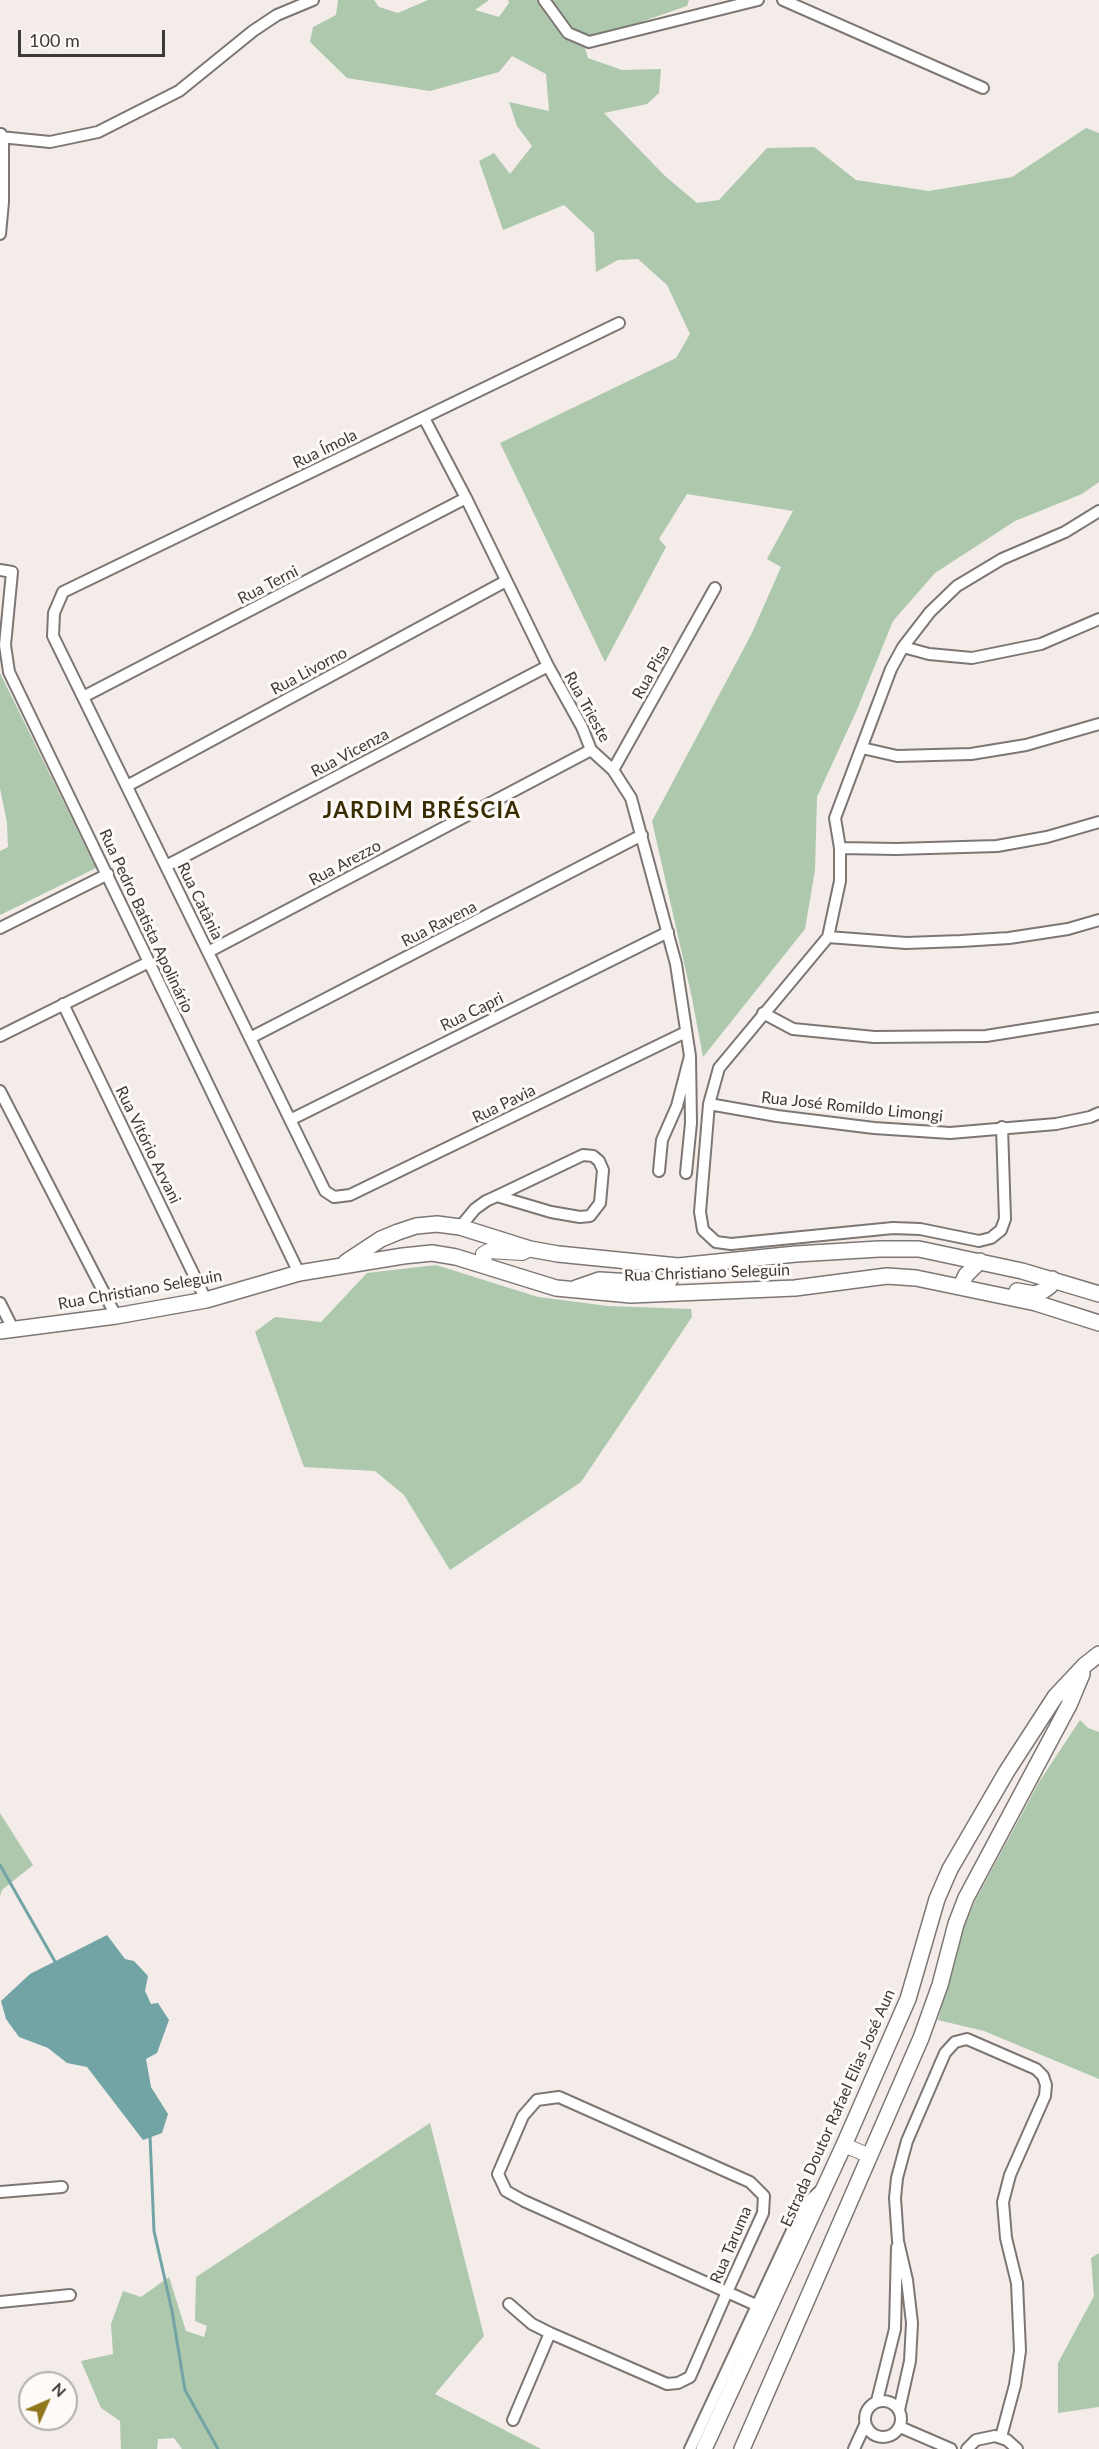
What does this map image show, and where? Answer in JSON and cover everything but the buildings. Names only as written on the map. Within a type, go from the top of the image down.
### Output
[{"type":"main road","points":[[341,1265],[381,1239],[426,1225],[460,1227],[530,1249],[608,1260],[678,1266],[879,1249],[919,1249],[980,1261],[1052,1279],[1099,1294]]},
{"type":"main road","name":"Rua Christiano Seleguin","points":[[6,1330],[116,1316],[206,1300],[299,1273],[432,1253],[486,1266],[556,1288],[652,1296],[795,1288],[887,1276],[916,1278],[1000,1295],[1081,1316],[1099,1323]]},
{"type":"main road","points":[[961,1286],[966,1275],[980,1261]]},
{"type":"main road","points":[[570,1290],[599,1280],[667,1284],[678,1266]]},
{"type":"main road","points":[[1000,1295],[1013,1290],[1034,1294],[1050,1286],[1052,1279]]},
{"type":"main road","name":"Estrada Doutor Rafael Elias José Aun","points":[[704,2449],[844,2145],[908,1999],[930,1921],[950,1869],[1007,1771],[1055,1697],[1085,1665],[1099,1654]]},
{"type":"main road","points":[[742,2449],[924,2029],[940,1985],[956,1924],[966,1898],[1069,1705],[1085,1665]]},
{"type":"street","points":[[0,234],[3,202],[1,135],[50,142],[98,132],[179,91],[277,15],[313,0]]},
{"type":"street","points":[[544,0],[568,33],[589,42],[758,0]]},
{"type":"street","points":[[783,0],[983,88]]},
{"type":"street","name":"Rua Ímola","points":[[54,613],[63,592],[619,322]]},
{"type":"street","name":"Rua Trieste","points":[[424,418],[548,666],[582,727],[591,750],[613,770],[631,798],[676,964],[690,1056],[691,1123],[686,1173]]},
{"type":"street","name":"Rua Terni","points":[[83,698],[466,498]]},
{"type":"street","points":[[1002,1127],[1005,1219],[1000,1230],[991,1238],[979,1241],[920,1229],[893,1228],[731,1244],[716,1242],[703,1230],[700,1212],[709,1104],[719,1068],[828,937],[840,881],[840,848],[835,818],[891,669],[903,647],[930,612],[957,586],[1002,559],[1065,532],[1099,511]]},
{"type":"street","name":"Rua Pedro Batista Apolinário","points":[[0,570],[12,572],[5,645],[9,672],[299,1273]]},
{"type":"street","name":"Rua Livorno","points":[[127,786],[506,581]]},
{"type":"street","name":"Rua Pisa","points":[[613,770],[715,588]]},
{"type":"street","name":"Rua Catânia","points":[[54,613],[53,636],[325,1191],[333,1197]]},
{"type":"street","points":[[903,647],[929,654],[972,658],[1041,644],[1099,619]]},
{"type":"street","name":"Rua Vicenza","points":[[166,866],[548,666]]},
{"type":"street","points":[[862,748],[897,756],[971,754],[1026,745],[1099,724]]},
{"type":"street","name":"Rua Arezzo","points":[[208,952],[591,750]]},
{"type":"street","points":[[840,848],[998,846],[1047,837],[1099,822]]},
{"type":"street","name":"Rua Ravena","points":[[250,1038],[642,835]]},
{"type":"street","points":[[0,928],[108,874]]},
{"type":"street","points":[[828,937],[906,943],[1009,938],[1068,929],[1099,920]]},
{"type":"street","name":"Rua Capri","points":[[290,1120],[668,932]]},
{"type":"street","points":[[0,1036],[149,962]]},
{"type":"street","name":"Rua Vitório Arvani","points":[[63,1004],[206,1300]]},
{"type":"street","points":[[763,1013],[793,1029],[874,1036],[986,1036],[1099,1018]]},
{"type":"street","name":"Rua Pavia","points":[[333,1197],[350,1195],[686,1032]]},
{"type":"street","name":"Rua Trieste","points":[[659,1171],[662,1140],[677,1106],[690,1056]]},
{"type":"street","points":[[0,1091],[116,1316]]},
{"type":"street","name":"Rua José Romildo Limongi","points":[[709,1104],[777,1116],[874,1128],[950,1133],[1056,1124],[1090,1118],[1099,1113]]},
{"type":"street","points":[[460,1227],[475,1209],[497,1196],[583,1155],[593,1156],[599,1161],[603,1170],[600,1203],[590,1216],[580,1217],[497,1196]]},
{"type":"street","points":[[522,1184],[526,1199],[533,1206]]},
{"type":"street","points":[[486,1266],[483,1254],[488,1251],[522,1253],[530,1249]]},
{"type":"street","points":[[0,1304],[6,1330]]},
{"type":"street","points":[[899,2410],[910,2361],[912,2323],[907,2280],[898,2241],[895,2198],[902,2158],[920,2109],[950,2046],[967,2039],[1036,2069],[1043,2076],[1046,2085],[1045,2096],[1010,2175],[1004,2202],[1006,2238],[1017,2283],[1020,2351],[1014,2393],[1001,2437]]},
{"type":"street","name":"Rua Taruma","points":[[510,2304],[532,2324],[550,2333],[667,2384],[678,2383],[690,2377],[728,2292],[763,2213],[764,2196],[750,2182],[559,2097],[537,2100],[523,2116],[498,2174],[506,2191],[728,2292]]},
{"type":"street","points":[[844,2145],[870,2156]]},
{"type":"street","points":[[0,2192],[62,2187]]},
{"type":"street","points":[[690,2449],[803,2207],[822,2189]]},
{"type":"street","points":[[877,2402],[895,2329],[895,2258],[898,2241]]},
{"type":"street","points":[[728,2292],[756,2305]]},
{"type":"street","points":[[0,2302],[70,2295]]},
{"type":"street","points":[[513,2420],[550,2333]]},
{"type":"street","points":[[854,2449],[865,2425],[865,2414],[869,2407],[877,2402],[885,2401],[894,2404],[901,2416],[900,2427],[881,2449]]},
{"type":"street","points":[[865,2425],[871,2434],[880,2438],[891,2436]]},
{"type":"street","points":[[900,2427],[951,2449]]},
{"type":"street","points":[[967,2449],[982,2438],[1001,2437],[1017,2449]]},
{"type":"green space","points":[[338,0],[374,0],[379,7],[398,13],[428,0],[489,0],[475,10],[499,17],[509,3],[508,0],[689,0],[687,6],[583,42],[588,58],[622,70],[661,69],[659,93],[647,104],[604,113],[665,176],[697,203],[719,200],[767,148],[814,147],[856,180],[929,191],[1012,177],[1086,128],[1099,133],[1099,482],[1082,494],[1015,521],[935,573],[893,621],[856,712],[817,797],[815,870],[805,929],[703,1057],[652,821],[752,633],[781,567],[767,559],[793,511],[687,494],[659,539],[666,547],[605,662],[500,443],[676,358],[690,334],[667,285],[638,259],[618,260],[596,272],[594,233],[564,205],[503,230],[479,161],[494,153],[510,174],[532,146],[517,126],[509,102],[549,111],[546,74],[512,56],[499,72],[430,91],[347,78],[310,42],[313,27],[336,15]]},
{"type":"green space","points":[[0,673],[96,868],[0,915],[0,851],[8,847],[7,823],[0,788]]},
{"type":"green space","points":[[436,1265],[538,1297],[608,1306],[691,1309],[692,1317],[581,1482],[450,1570],[404,1495],[375,1471],[304,1467],[255,1332],[275,1317],[321,1322],[367,1273]]},
{"type":"green space","points":[[1080,1720],[1088,1728],[1099,1732],[1099,2079],[984,2031],[938,2020],[961,1933],[975,1901],[1039,1782]]},
{"type":"green space","points":[[0,1813],[33,1865],[2,1890],[0,1896]]},
{"type":"green space","points":[[430,2123],[484,2336],[435,2394],[541,2449],[182,2449],[174,2438],[158,2439],[157,2449],[121,2449],[120,2421],[101,2408],[81,2361],[113,2354],[111,2324],[123,2291],[141,2297],[169,2277],[186,2331],[204,2337],[207,2326],[195,2321],[196,2277]]},
{"type":"green space","points":[[1099,2253],[1099,2407],[1058,2413],[1058,2363],[1094,2296],[1091,2258]]},
{"type":"water","points":[[107,1935],[125,1959],[134,1961],[148,1976],[145,1991],[151,2004],[158,2003],[169,2020],[157,2053],[146,2059],[151,2087],[168,2114],[162,2133],[143,2140],[87,2067],[67,2063],[48,2048],[19,2037],[6,2019],[1,2001],[30,1974]]},
{"type":"waterway","points":[[0,1865],[57,1965]]},
{"type":"waterway","points":[[150,2136],[154,2231],[172,2311],[185,2390],[218,2449]]},
{"type":"district","name":"JARDIM BRÉSCIA","points":[[422,811]]}]
